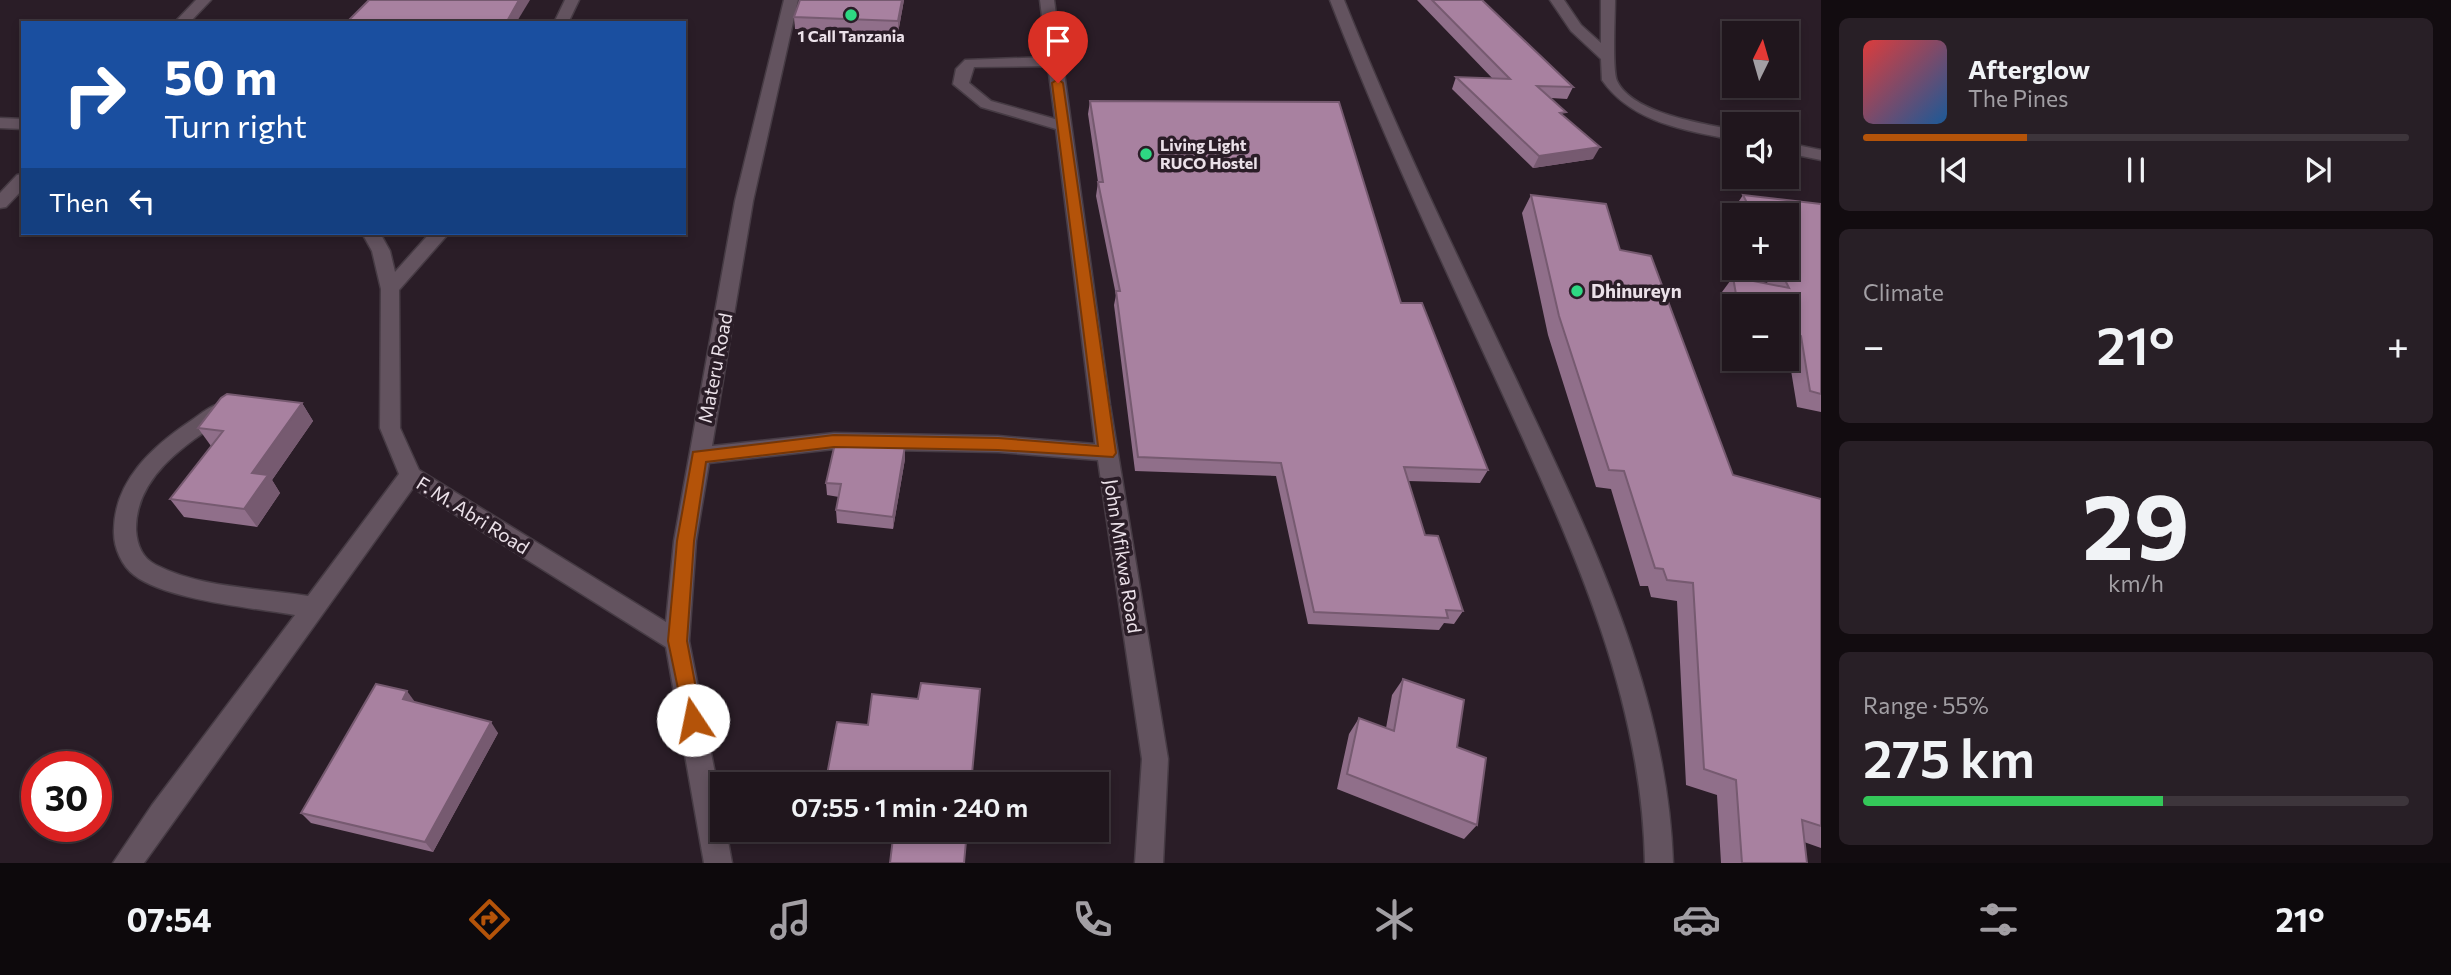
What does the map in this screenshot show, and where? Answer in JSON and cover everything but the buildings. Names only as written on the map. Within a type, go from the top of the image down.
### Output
[{"type":"street","points":[[183,21],[204,0]]},
{"type":"street","points":[[562,21],[572,0]]},
{"type":"street","name":"Materu Road","points":[[718,863],[677,641],[685,541],[744,201],[791,0]]},
{"type":"street","name":"John Mfikwa Road","points":[[1047,0],[1107,453],[1155,759],[1149,863]]},
{"type":"street","points":[[1338,0],[1385,121],[1583,545],[1629,672],[1658,822],[1659,863]]},
{"type":"street","points":[[1557,0],[1576,28],[1609,58]]},
{"type":"street","points":[[1608,0],[1609,80],[1631,104],[1662,117],[1722,132]]},
{"type":"street","points":[[1055,61],[970,63],[963,69],[961,84],[986,104],[1063,126]]},
{"type":"street","points":[[0,123],[21,124]]},
{"type":"street","points":[[1799,150],[1821,155]]},
{"type":"street","points":[[0,203],[21,182]]},
{"type":"street","name":"F. M. Abri Road","points":[[372,235],[381,251],[390,289],[390,428],[410,475],[677,641]]},
{"type":"street","points":[[390,289],[438,235]]},
{"type":"street","points":[[235,402],[186,433],[155,461],[129,498],[123,524],[127,550],[145,571],[174,581],[316,608]]},
{"type":"street","points":[[699,456],[834,441],[998,444],[1107,453]]},
{"type":"street","points":[[127,863],[228,720],[316,608],[410,475]]},
{"type":"place","name":"1 Call Tanzania","points":[[851,15]]},
{"type":"place","name":"Living Light RUCO Hostel","points":[[1146,154]]},
{"type":"place","name":"Dhinureyn","points":[[1577,291]]},
{"type":"route","points":[[693,720],[677,641],[685,541],[699,456],[834,441],[998,444],[1107,453],[1058,83]]}]
